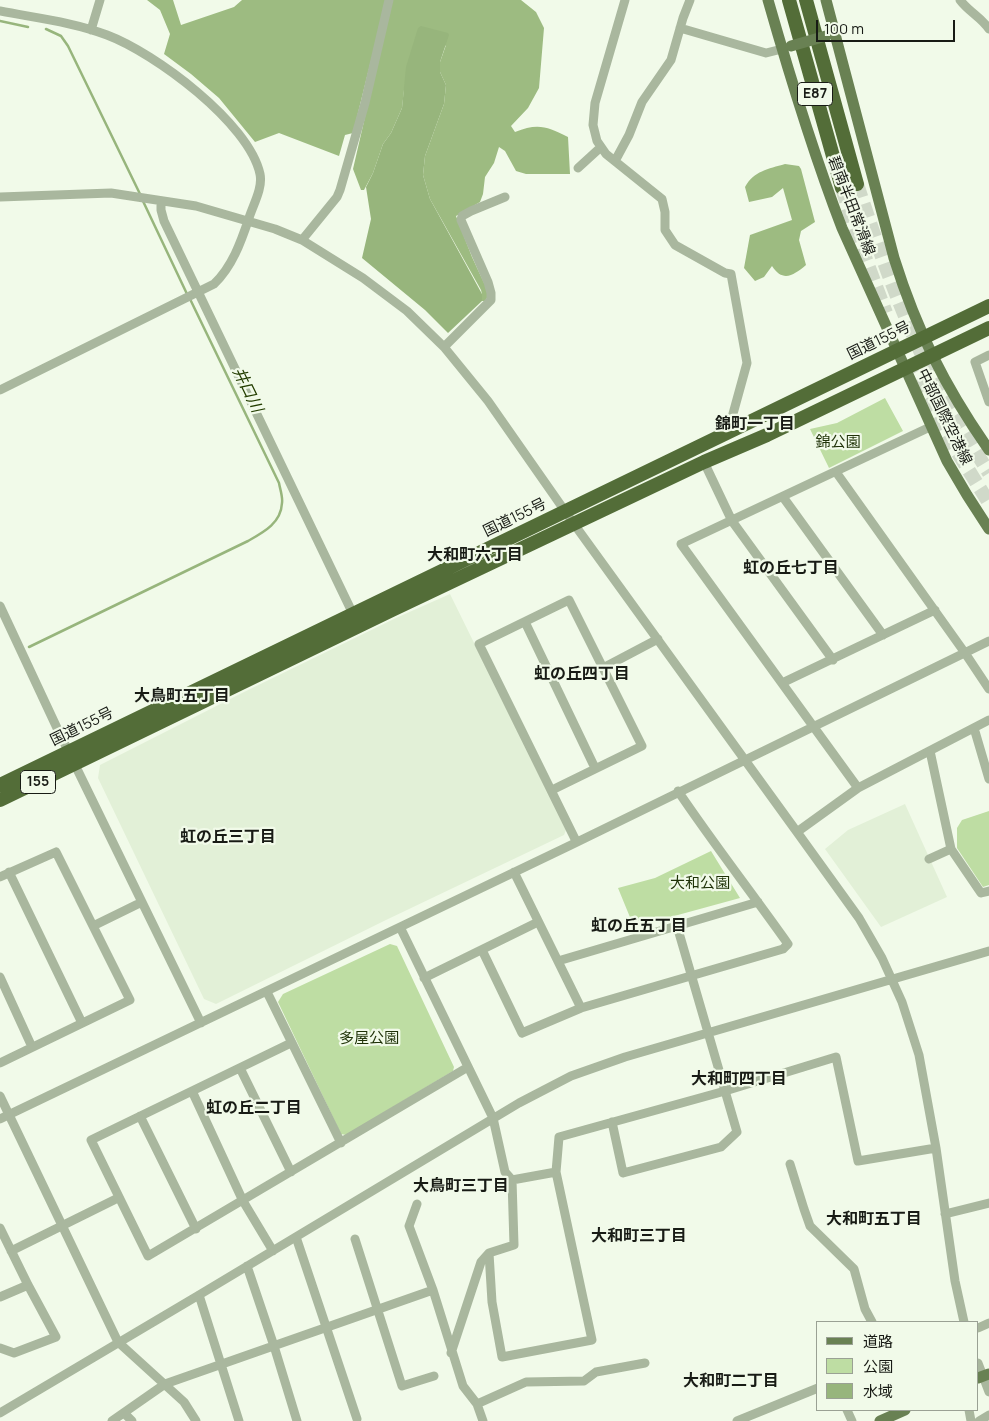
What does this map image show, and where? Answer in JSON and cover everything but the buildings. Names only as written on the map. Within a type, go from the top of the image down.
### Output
[{"type":"highway","name":"E87","points":[[789,0],[842,188]]},
{"type":"highway","name":"E87","points":[[806,0],[857,184]]},
{"type":"highway","name":"国道155号","points":[[0,800],[72,758],[353,614],[989,306]]},
{"type":"highway","name":"国道155号","points":[[0,785],[72,758],[297,655],[704,462],[768,435],[989,328]]},
{"type":"main road","name":"碧南半田常滑線","points":[[768,0],[787,48],[803,118],[828,191],[860,269],[905,369]]},
{"type":"main road","name":"碧南半田常滑線","points":[[826,0],[830,35],[894,258],[906,295],[932,356]]},
{"type":"main road","points":[[787,48],[830,35]]},
{"type":"main road","name":"中部国際空港線","points":[[932,356],[945,382],[989,450]]},
{"type":"main road","name":"中部国際空港線","points":[[905,369],[947,461],[966,495],[989,529]]},
{"type":"main road","points":[[880,1421],[903,1411]]},
{"type":"street","points":[[91,30],[100,0]]},
{"type":"street","points":[[302,240],[335,200],[340,190],[365,103],[389,0]]},
{"type":"street","points":[[624,0],[595,103],[594,132],[606,154],[662,199],[665,212],[664,230],[675,245],[730,274],[747,363],[731,421],[731,431]]},
{"type":"street","points":[[615,161],[629,135],[642,102],[671,60],[690,0]]},
{"type":"street","points":[[960,0],[970,11],[983,20],[989,29]]},
{"type":"street","points":[[0,11],[91,30],[131,46],[173,72],[198,92],[240,137],[256,161],[261,177],[248,222],[228,269],[214,284],[0,390]]},
{"type":"street","points":[[680,28],[766,53],[787,48]]},
{"type":"street","points":[[578,168],[601,147]]},
{"type":"street","points":[[0,198],[111,193],[196,206],[275,229],[302,240],[363,278],[391,298],[444,347],[488,401],[565,512],[798,832],[858,918],[892,979],[905,1011],[919,1055],[936,1148],[955,1281],[964,1321]]},
{"type":"street","points":[[444,347],[491,300],[488,282],[461,220],[462,216],[505,198]]},
{"type":"street","points":[[161,201],[160,210],[164,221],[353,614]]},
{"type":"street","points":[[989,355],[975,362],[989,402]]},
{"type":"street","points":[[858,788],[681,544],[930,427]]},
{"type":"street","points":[[704,462],[732,521],[832,660]]},
{"type":"street","points":[[836,472],[989,689]]},
{"type":"street","points":[[783,497],[883,634]]},
{"type":"street","points":[[552,790],[642,746],[569,600],[479,644],[576,841]]},
{"type":"street","points":[[0,606],[201,1023]]},
{"type":"street","points":[[782,683],[935,610]]},
{"type":"street","points":[[525,622],[595,768]]},
{"type":"street","points":[[603,668],[658,639]]},
{"type":"street","points":[[0,1119],[400,928],[989,641]]},
{"type":"street","points":[[798,832],[858,788],[989,720]]},
{"type":"street","points":[[974,728],[989,779]]},
{"type":"street","points":[[930,751],[951,849],[981,893],[989,891]]},
{"type":"street","points":[[482,950],[522,1033],[581,1008],[783,950],[788,944],[715,846],[678,791]]},
{"type":"street","points":[[929,859],[951,849]]},
{"type":"street","points":[[0,1063],[130,1000],[56,852],[4,874],[82,1023]]},
{"type":"street","points":[[514,872],[581,1008]]},
{"type":"street","points":[[93,926],[142,902]]},
{"type":"street","points":[[558,961],[758,902]]},
{"type":"street","points":[[424,978],[538,922]]},
{"type":"street","points":[[612,1122],[623,1173],[722,1147],[737,1132],[678,926]]},
{"type":"street","points":[[400,928],[493,1118],[505,1172],[512,1180],[514,1245],[489,1253],[481,1262],[451,1353]]},
{"type":"street","points":[[0,1412],[199,1296],[545,1088],[599,1065],[989,951]]},
{"type":"street","points":[[0,977],[32,1047]]},
{"type":"street","points":[[267,992],[341,1143]]},
{"type":"street","points":[[291,1043],[90,1140],[148,1256],[468,1067]]},
{"type":"street","points":[[489,1253],[492,1302],[502,1357],[592,1340],[556,1172],[559,1136],[726,1091],[836,1057],[858,1161],[936,1148]]},
{"type":"street","points":[[240,1068],[291,1172]]},
{"type":"street","points":[[192,1091],[243,1201],[273,1251]]},
{"type":"street","points":[[0,1096],[118,1342],[184,1402],[196,1421]]},
{"type":"street","points":[[140,1116],[196,1229]]},
{"type":"street","points":[[790,1164],[810,1226],[854,1269],[864,1309],[871,1321]]},
{"type":"street","points":[[512,1180],[556,1172]]},
{"type":"street","points":[[11,1251],[118,1198]]},
{"type":"street","points":[[945,1214],[989,1203]]},
{"type":"street","points":[[417,1204],[408,1226],[433,1290],[451,1353],[463,1386],[477,1404],[483,1421]]},
{"type":"street","points":[[0,1228],[56,1337],[14,1353],[0,1348]]},
{"type":"street","points":[[296,1237],[357,1419]]},
{"type":"street","points":[[355,1238],[402,1386],[434,1376]]},
{"type":"street","points":[[247,1266],[297,1421]]},
{"type":"street","points":[[0,1297],[28,1285]]},
{"type":"street","points":[[112,1421],[165,1384],[433,1290]]},
{"type":"street","points":[[199,1296],[239,1421]]},
{"type":"street","points":[[477,1404],[526,1382],[584,1381],[596,1372],[645,1363]]},
{"type":"street","points":[[983,1376],[989,1392]]},
{"type":"street","points":[[737,1421],[816,1389]]},
{"type":"street","points":[[124,1413],[132,1421]]},
{"type":"street","points":[[979,1421],[989,1414]]},
{"type":"shaded area","points":[[147,0],[173,0],[181,25],[234,7],[242,0],[386,0],[353,133],[345,135],[339,156],[279,133],[255,142],[219,98],[164,54],[170,34],[160,10]]},
{"type":"shaded area","points":[[392,0],[521,0],[536,12],[544,28],[539,88],[528,108],[511,126],[515,132],[530,127],[542,127],[554,130],[568,137],[570,174],[526,174],[516,171],[505,151],[499,147],[494,163],[485,177],[480,202],[456,216],[485,285],[488,294],[486,301],[482,301],[481,290],[430,199],[423,175],[425,156],[444,104],[446,85],[440,72],[440,62],[446,45],[404,90],[402,108],[391,133],[383,144],[373,173],[364,190],[361,190],[353,169]]},
{"type":"shaded area","points":[[785,164],[799,166],[801,169],[815,222],[801,231],[799,240],[806,265],[789,276],[780,274],[772,266],[764,277],[755,281],[744,268],[750,235],[792,220],[783,188],[772,197],[749,202],[745,187],[757,174]]},
{"type":"shaded area","points":[[450,594],[566,830],[564,835],[216,1004],[204,999],[98,778],[100,765],[242,693],[396,618]]},
{"type":"shaded area","points":[[905,804],[947,897],[881,927],[825,849],[848,830]]},
{"type":"green space","name":"錦公園","points":[[885,398],[903,431],[829,468],[810,429],[837,423]]},
{"type":"green space","points":[[989,811],[989,885],[983,887],[957,848],[957,828],[962,820]]},
{"type":"green space","name":"大和公園","points":[[711,851],[740,898],[634,927],[618,888],[655,878]]},
{"type":"green space","name":"多屋公園","points":[[390,944],[397,946],[454,1067],[453,1071],[346,1135],[341,1134],[278,1002],[283,994]]},
{"type":"water","points":[[421,26],[448,33],[449,35],[440,62],[440,72],[446,85],[444,104],[425,156],[423,175],[430,199],[482,294],[482,301],[448,333],[425,310],[362,258],[371,219],[366,187],[383,144],[391,133],[402,108],[406,67],[418,28]]},
{"type":"waterway","name":"井口川","points":[[0,21],[28,27]]},
{"type":"waterway","name":"井口川","points":[[46,29],[61,36],[68,46],[140,194]]},
{"type":"waterway","name":"井口川","points":[[142,199],[187,294]]},
{"type":"waterway","name":"井口川","points":[[29,647],[248,541],[271,526],[279,516],[282,501],[279,483],[190,299]]},
{"type":"tunnel","points":[[857,184],[887,270],[921,353],[945,399],[989,473]]},
{"type":"tunnel","points":[[842,188],[857,236],[886,313]]},
{"type":"tunnel","points":[[907,361],[953,445],[989,503]]},
{"type":"district","name":"錦町一丁目","points":[[755,425]]},
{"type":"district","name":"大和町六丁目","points":[[475,556]]},
{"type":"district","name":"虹の丘七丁目","points":[[791,569]]},
{"type":"district","name":"虹の丘四丁目","points":[[582,675]]},
{"type":"district","name":"大鳥町五丁目","points":[[182,697]]},
{"type":"district","name":"虹の丘三丁目","points":[[228,838]]},
{"type":"district","name":"虹の丘五丁目","points":[[639,927]]},
{"type":"district","name":"大和町四丁目","points":[[739,1080]]},
{"type":"district","name":"虹の丘二丁目","points":[[254,1109]]},
{"type":"district","name":"大鳥町三丁目","points":[[461,1187]]},
{"type":"district","name":"大和町五丁目","points":[[874,1220]]},
{"type":"district","name":"大和町三丁目","points":[[639,1237]]},
{"type":"district","name":"大和町二丁目","points":[[731,1382]]}]
